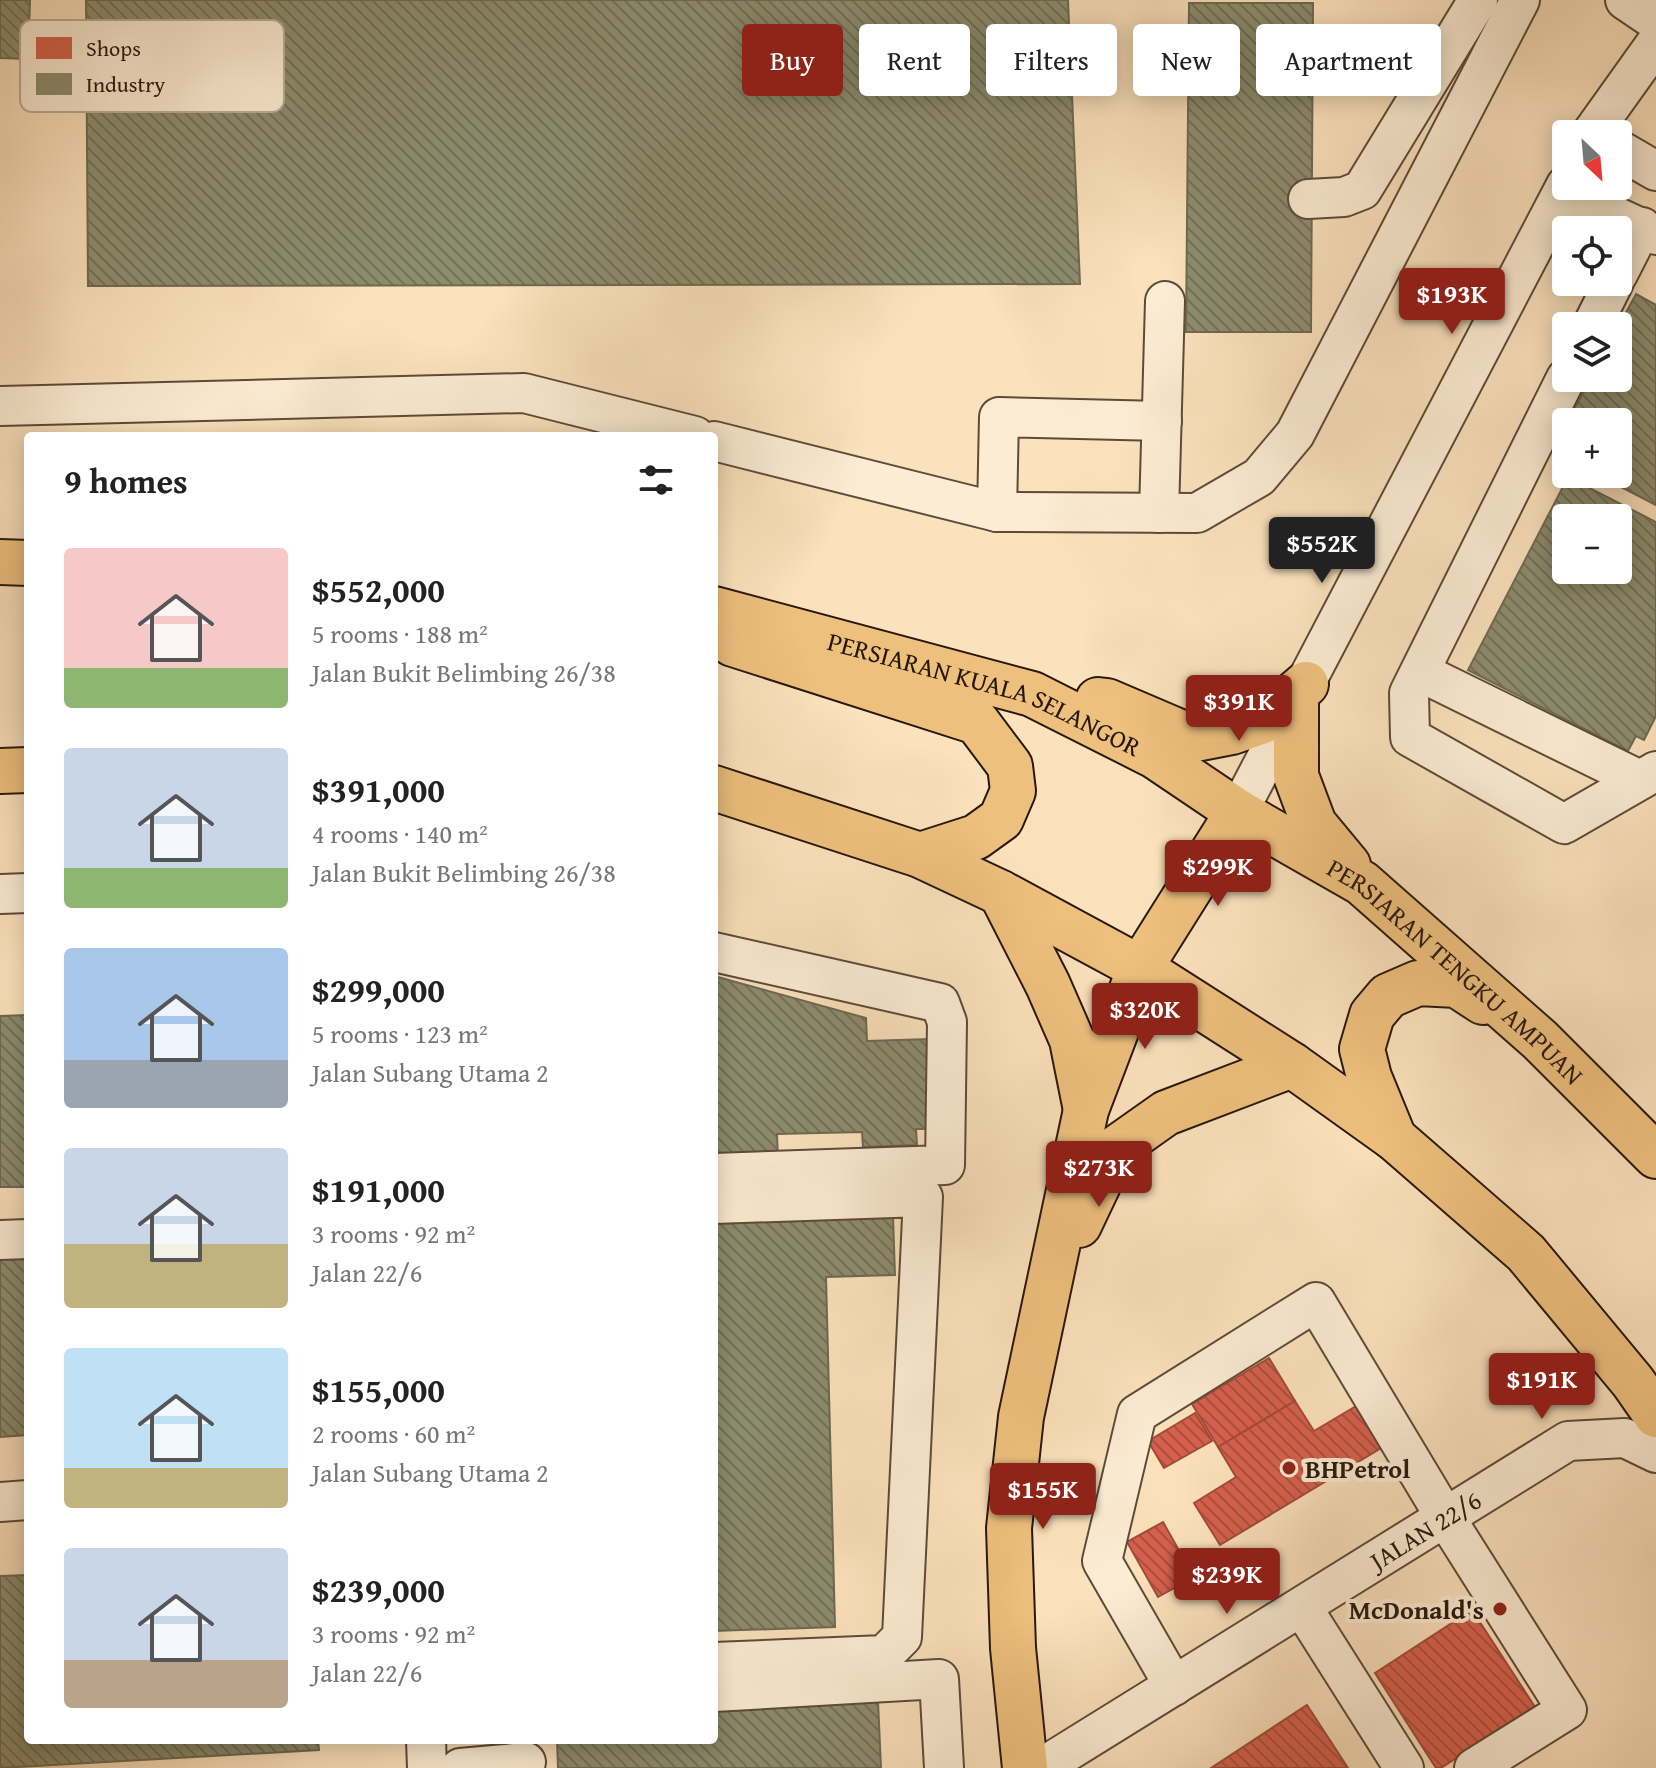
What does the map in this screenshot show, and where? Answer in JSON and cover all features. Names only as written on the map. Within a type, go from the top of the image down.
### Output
[{"type":"main road","points":[[0,562],[24,563]]},
{"type":"main road","name":"PERSIARAN KUALA SELANGOR","points":[[718,610],[1032,694],[1155,756],[1238,812]]},
{"type":"main road","points":[[718,634],[733,644],[977,722],[1010,766],[1013,791],[1001,819],[976,837],[920,855]]},
{"type":"main road","points":[[1032,694],[1107,701],[1196,739],[1232,732],[1263,721],[1301,694]]},
{"type":"main road","points":[[1301,694],[1296,776],[1314,824],[1362,883]]},
{"type":"main road","points":[[718,789],[920,855],[1001,893],[1140,968],[1292,1065],[1394,1138],[1526,1253],[1633,1382],[1656,1415]]},
{"type":"main road","points":[[1025,1768],[1013,1648],[1009,1528],[1021,1417],[1086,1110],[1140,968],[1238,812]]},
{"type":"main road","name":"PERSIARAN TENGKU AMPUAN","points":[[1238,812],[1362,883],[1540,1040],[1656,1156]]},
{"type":"main road","points":[[1001,893],[1072,1040],[1086,1110]]},
{"type":"main road","points":[[1394,1138],[1369,1077],[1362,1049],[1372,1015],[1388,996],[1418,983],[1457,985],[1540,1040]]},
{"type":"main road","points":[[1046,1293],[1115,1149],[1166,1113],[1292,1065]]},
{"type":"street","points":[[1308,199],[1344,197],[1362,190],[1478,0]]},
{"type":"street","points":[[718,442],[997,512],[1197,513],[1259,477],[1295,434],[1520,0]]},
{"type":"street","points":[[1625,0],[1656,21]]},
{"type":"street","points":[[1601,120],[1656,43]]},
{"type":"street","points":[[1632,157],[1656,171]]},
{"type":"street","points":[[1238,812],[1558,200]]},
{"type":"street","points":[[1577,200],[1636,257],[1601,312]]},
{"type":"street","points":[[1159,513],[1165,301]]},
{"type":"street","points":[[1559,392],[1409,693],[1410,737],[1564,824],[1648,776]]},
{"type":"street","points":[[0,406],[524,393],[679,432]]},
{"type":"street","points":[[997,512],[999,417],[1162,421]]},
{"type":"street","points":[[1420,672],[1648,776]]},
{"type":"street","points":[[0,894],[24,893]]},
{"type":"street","points":[[718,953],[940,1003],[947,1022],[945,1165],[718,1173]]},
{"type":"street","points":[[718,1204],[923,1197],[902,1637],[884,1655],[718,1662]]},
{"type":"street","points":[[0,1240],[24,1239]]},
{"type":"street","points":[[1174,1686],[1102,1561],[1137,1414],[1316,1302],[1445,1517],[1567,1710],[1474,1768]]},
{"type":"street","name":"JALAN 22/6","points":[[1041,1768],[1568,1441],[1625,1438],[1656,1453]]},
{"type":"street","points":[[0,1502],[24,1500]]},
{"type":"street","points":[[1302,1607],[1404,1768]]},
{"type":"street","points":[[718,1692],[939,1679],[944,1768]]},
{"type":"street","points":[[426,1744],[427,1768]]},
{"type":"street","points":[[460,1768],[525,1757]]},
{"type":"building: Shops","points":[[1269,1358],[1295,1401],[1218,1447],[1192,1404]]},
{"type":"building: Shops","points":[[1383,1390],[1408,1432],[1220,1545],[1194,1503],[1236,1477],[1218,1447],[1295,1401],[1314,1431]]},
{"type":"building: Shops","points":[[1195,1413],[1212,1441],[1164,1468],[1148,1441]]},
{"type":"building: Shops","points":[[1163,1522],[1194,1577],[1158,1597],[1127,1542]]},
{"type":"building: Shops","points":[[1472,1610],[1535,1707],[1441,1768],[1436,1768],[1375,1673]]},
{"type":"building: Shops","points":[[1307,1705],[1348,1768],[1211,1768]]},
{"type":"building: Industry","points":[[0,0],[30,0],[29,20],[20,20],[20,59],[0,58]]},
{"type":"building: Industry","points":[[86,0],[1068,0],[1069,24],[986,24],[986,96],[1072,96],[1080,284],[88,286],[87,112],[284,112],[284,20],[86,20]]},
{"type":"building: Industry","points":[[1189,3],[1313,3],[1313,24],[1256,24],[1256,96],[1312,96],[1311,332],[1186,332],[1188,96],[1240,96],[1240,24],[1189,24]]},
{"type":"building: Industry","points":[[1636,294],[1656,305],[1656,505],[1623,488],[1632,488],[1632,408],[1575,408],[1583,392],[1632,392],[1632,312],[1626,312]]},
{"type":"building: Industry","points":[[1562,488],[1590,488],[1621,504],[1554,504]]},
{"type":"building: Industry","points":[[1552,508],[1552,584],[1632,584],[1632,510],[1656,522],[1656,716],[1644,740],[1636,736],[1628,751],[1468,670]]},
{"type":"building: Industry","points":[[718,977],[866,1018],[867,1041],[930,1039],[933,1129],[916,1129],[917,1145],[863,1147],[862,1132],[777,1134],[778,1158],[718,1161]]},
{"type":"building: Industry","points":[[24,1015],[24,1187],[0,1187],[0,1016]]},
{"type":"building: Industry","points":[[893,1217],[895,1275],[826,1277],[835,1627],[718,1631],[718,1222]]},
{"type":"building: Industry","points":[[24,1254],[24,1435],[0,1437],[0,1256]]},
{"type":"building: Industry","points":[[24,1575],[24,1744],[318,1744],[319,1750],[0,1768],[0,1576]]},
{"type":"building: Industry","points":[[878,1701],[881,1768],[558,1768],[557,1744],[718,1744],[718,1708]]},
{"type":"place","name":"BHPetrol","points":[[1289,1468]]},
{"type":"place","name":"McDonald's","points":[[1500,1609]]}]
